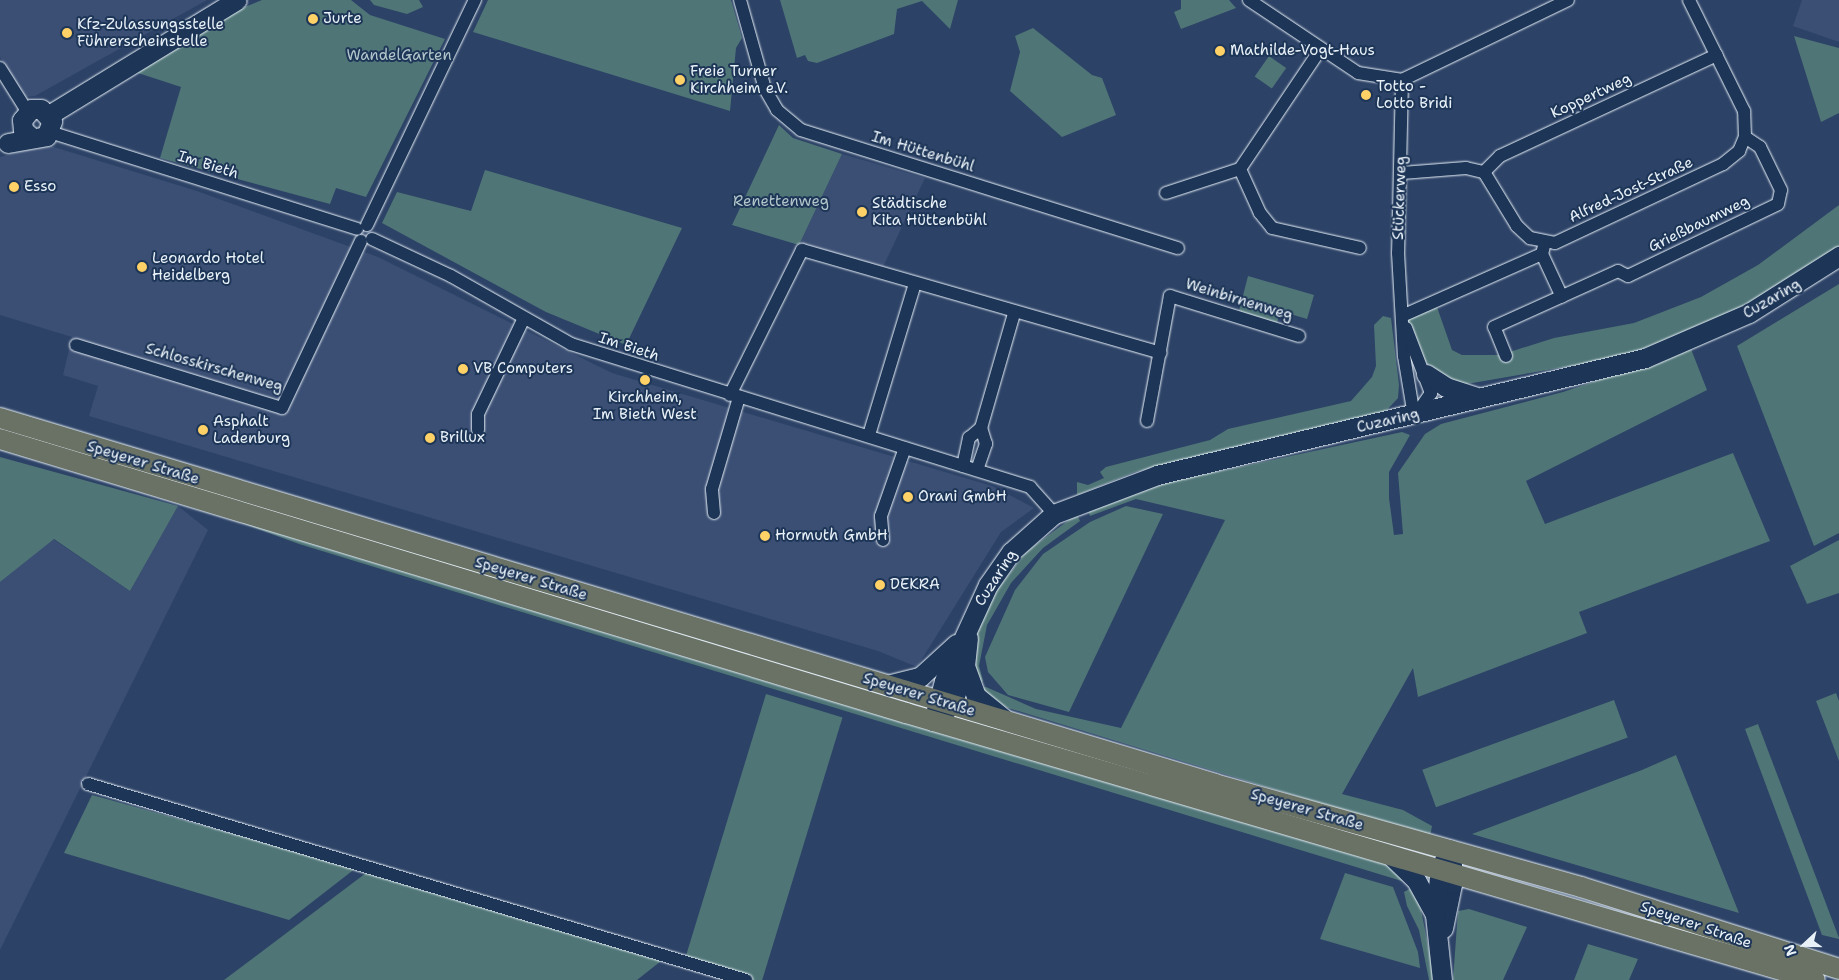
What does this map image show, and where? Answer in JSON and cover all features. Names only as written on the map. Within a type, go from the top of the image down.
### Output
[{"type":"main road","points":[[26,124],[41,138],[49,123],[237,0]]},
{"type":"main road","points":[[4,146],[41,109],[49,123]]},
{"type":"main road","name":"Cuzaring","points":[[944,703],[961,640],[970,621],[1011,552],[1054,514],[1157,475],[1414,416],[1671,349],[1749,313],[1839,256]]},
{"type":"main road","points":[[1426,374],[1446,387],[1479,398]]},
{"type":"main road","name":"Speyerer Straße","points":[[0,418],[1007,722],[1450,849],[1839,969]]},
{"type":"main road","name":"Speyerer Straße","points":[[0,439],[933,721],[1387,852],[1815,980]]},
{"type":"main road","name":"Cuzaring","points":[[933,721],[965,666],[970,621]]},
{"type":"main road","points":[[886,685],[920,677],[961,640]]},
{"type":"main road","points":[[965,666],[976,696],[1007,722]]},
{"type":"main road","points":[[1439,945],[1450,849]]},
{"type":"main road","points":[[1387,852],[1416,880],[1435,914],[1442,980]]},
{"type":"main road","points":[[1435,914],[1447,870]]},
{"type":"street","name":"Schlosskirschenweg","points":[[76,345],[282,408],[475,0]]},
{"type":"street","name":"Im Hüttenbühl","points":[[740,0],[765,89],[777,110],[801,130],[1178,248]]},
{"type":"street","points":[[1253,1],[1320,50],[1358,73],[1402,80],[1568,0]]},
{"type":"street","points":[[1689,0],[1744,111],[1745,137]]},
{"type":"street","points":[[1166,193],[1240,169],[1320,50]]},
{"type":"street","name":"Koppertweg","points":[[1484,172],[1500,156],[1717,55]]},
{"type":"street","points":[[0,68],[26,124]]},
{"type":"street","name":"Stückerweg","points":[[1402,80],[1402,173],[1398,253],[1402,316],[1414,416]]},
{"type":"street","name":"Im Bieth","points":[[49,123],[364,234],[451,276],[571,344],[622,363],[869,435],[1030,487],[1054,514]]},
{"type":"street","name":"Alfred-Jost-Straße","points":[[1402,316],[1723,164],[1739,151],[1745,137]]},
{"type":"street","name":"Grießbaumweg","points":[[1506,356],[1494,326],[1618,271],[1628,276],[1778,204],[1781,190],[1760,147],[1745,137]]},
{"type":"street","points":[[1402,173],[1466,168],[1484,172],[1517,226],[1544,248],[1562,297]]},
{"type":"street","points":[[1240,169],[1260,213],[1272,228],[1360,248]]},
{"type":"street","points":[[714,513],[712,489],[734,396],[802,250],[1014,314],[1161,353],[1147,421]]},
{"type":"street","points":[[869,435],[915,284]]},
{"type":"street","name":"Weinbirnenweg","points":[[1161,353],[1170,296],[1299,336]]},
{"type":"street","points":[[963,466],[968,438],[980,428],[1014,314]]},
{"type":"street","name":"Stückerweg","points":[[1402,316],[1426,374],[1431,393],[1414,416]]},
{"type":"street","points":[[478,430],[478,414],[524,318]]},
{"type":"street","points":[[977,470],[986,444],[980,428]]},
{"type":"street","points":[[883,540],[881,516],[905,448]]},
{"type":"street","points":[[88,784],[746,980]]},
{"type":"shaded area","points":[[0,0],[207,0],[35,96],[23,97],[0,57]]},
{"type":"shaded area","points":[[1802,0],[1839,0],[1839,42],[1793,26]]},
{"type":"shaded area","points":[[44,144],[197,191],[378,257],[612,373],[992,486],[1034,508],[1001,532],[917,667],[878,651],[89,416],[98,386],[63,375],[72,337],[0,315],[0,157]]},
{"type":"shaded area","name":"Städtische Kita Hüttenbühl","points":[[842,154],[925,178],[882,269],[799,245]]},
{"type":"shaded area","points":[[178,506],[208,530],[0,950],[0,582],[53,539],[130,591]]},
{"type":"green space","name":"WandelGarten","points":[[262,0],[351,0],[370,15],[445,39],[366,197],[336,188],[330,204],[160,158],[181,87],[135,72],[230,13]]},
{"type":"green space","points":[[370,0],[419,0],[423,7],[407,14],[374,5]]},
{"type":"green space","name":"Freie Turner Kirchheim e.V.","points":[[488,0],[731,0],[742,38],[736,48],[730,111],[473,32]]},
{"type":"green space","points":[[780,0],[958,0],[950,29],[922,1],[897,9],[894,34],[817,63],[808,61],[805,55],[797,58]]},
{"type":"green space","points":[[1181,0],[1229,0],[1236,8],[1181,29],[1174,12],[1181,9]]},
{"type":"green space","points":[[1033,28],[1092,75],[1102,78],[1116,115],[1062,137],[1010,91],[1020,52],[1015,36]]},
{"type":"green space","points":[[1794,36],[1839,48],[1839,113],[1821,122]]},
{"type":"green space","points":[[1269,56],[1286,68],[1272,89],[1255,76]]},
{"type":"green space","name":"Renettenweg","points":[[779,125],[793,138],[842,154],[799,245],[732,225]]},
{"type":"green space","points":[[485,170],[682,228],[626,345],[546,312],[382,223],[397,192],[471,211]]},
{"type":"green space","points":[[1839,205],[1839,246],[1824,258],[1766,296],[1678,337],[1617,358],[1461,385],[1426,363],[1405,319],[1437,307],[1452,350],[1462,355],[1500,355],[1554,338],[1634,323],[1701,297],[1758,265]]},
{"type":"green space","points":[[1248,276],[1314,295],[1307,319],[1280,311],[1277,323],[1239,311]]},
{"type":"green space","points":[[1839,284],[1839,533],[1814,546],[1737,346]]},
{"type":"green space","points":[[1383,316],[1391,318],[1399,385],[1398,398],[1386,411],[1135,472],[1077,495],[1077,482],[1088,485],[1104,478],[1100,472],[1106,467],[1210,440],[1228,429],[1351,401],[1372,377],[1376,366],[1374,325]]},
{"type":"green space","points":[[1691,349],[1707,390],[1526,481],[1545,524],[1733,453],[1770,541],[1579,612],[1587,633],[1418,697],[1413,668],[1342,794],[1403,810],[1432,826],[1430,837],[989,702],[982,688],[986,687],[1036,709],[1121,728],[1225,520],[1136,499],[1090,516],[1087,508],[1151,486],[1402,432],[1410,435],[1389,472],[1389,498],[1394,535],[1403,534],[1398,473],[1425,434],[1441,424],[1563,392]]},
{"type":"green space","points":[[0,457],[178,506],[130,591],[54,539],[0,582]]},
{"type":"green space","points":[[1126,506],[1163,514],[1069,712],[1008,695],[988,672],[985,657],[1015,590],[1043,554],[1090,522]]},
{"type":"green space","points":[[1077,514],[1080,521],[1043,548],[1011,583],[987,625],[979,666],[983,681],[974,684],[970,663],[979,627],[996,591],[1026,552]]},
{"type":"green space","points":[[228,518],[1390,864],[1405,882],[299,544]]},
{"type":"green space","points":[[1839,540],[1839,593],[1807,604],[1790,566]]},
{"type":"green space","points":[[1836,693],[1839,701],[1839,761],[1816,701]]},
{"type":"green space","points":[[766,694],[843,717],[762,980],[744,980],[684,962]]},
{"type":"green space","points":[[1614,700],[1628,738],[1436,807],[1422,770]]},
{"type":"green space","points":[[1758,724],[1839,939],[1822,935],[1745,729]]},
{"type":"green space","points":[[1676,755],[1739,913],[1472,834],[1642,770]]},
{"type":"green space","points":[[92,795],[356,868],[289,920],[64,853]]},
{"type":"green space","points":[[1468,868],[1839,976],[1839,980],[1469,870]]},
{"type":"green space","points":[[366,873],[661,961],[637,980],[224,980]]},
{"type":"green space","points":[[1345,873],[1393,887],[1418,952],[1420,968],[1320,939]]},
{"type":"green space","points":[[1411,888],[1419,900],[1435,980],[1429,980],[1419,930],[1407,906],[1404,892]]},
{"type":"green space","points":[[1469,909],[1527,927],[1503,980],[1453,980],[1458,911]]},
{"type":"green space","points":[[1588,944],[1638,959],[1629,980],[1574,980]]},
{"type":"place","name":"Jurte","points":[[313,19]]},
{"type":"place","name":"Kfz-Zulassungsstelle Führerscheinstelle","points":[[67,33]]},
{"type":"place","name":"Mathilde-Vogt-Haus","points":[[1220,51]]},
{"type":"place","name":"Freie Turner Kirchheim e.V.","points":[[680,80]]},
{"type":"place","name":"Totto - Lotto Bridi","points":[[1366,95]]},
{"type":"place","name":"Esso","points":[[14,187]]},
{"type":"place","name":"Städtische Kita Hüttenbühl","points":[[862,212]]},
{"type":"place","name":"Leonardo Hotel Heidelberg","points":[[142,267]]},
{"type":"place","name":"VB Computers","points":[[463,369]]},
{"type":"place","name":"Kirchheim, Im Bieth West","points":[[645,380]]},
{"type":"place","name":"Asphalt Ladenburg","points":[[203,430]]},
{"type":"place","name":"Brillux","points":[[430,438]]},
{"type":"place","name":"Orani GmbH","points":[[908,497]]},
{"type":"place","name":"Hormuth GmbH","points":[[765,536]]},
{"type":"place","name":"DEKRA","points":[[880,585]]}]
